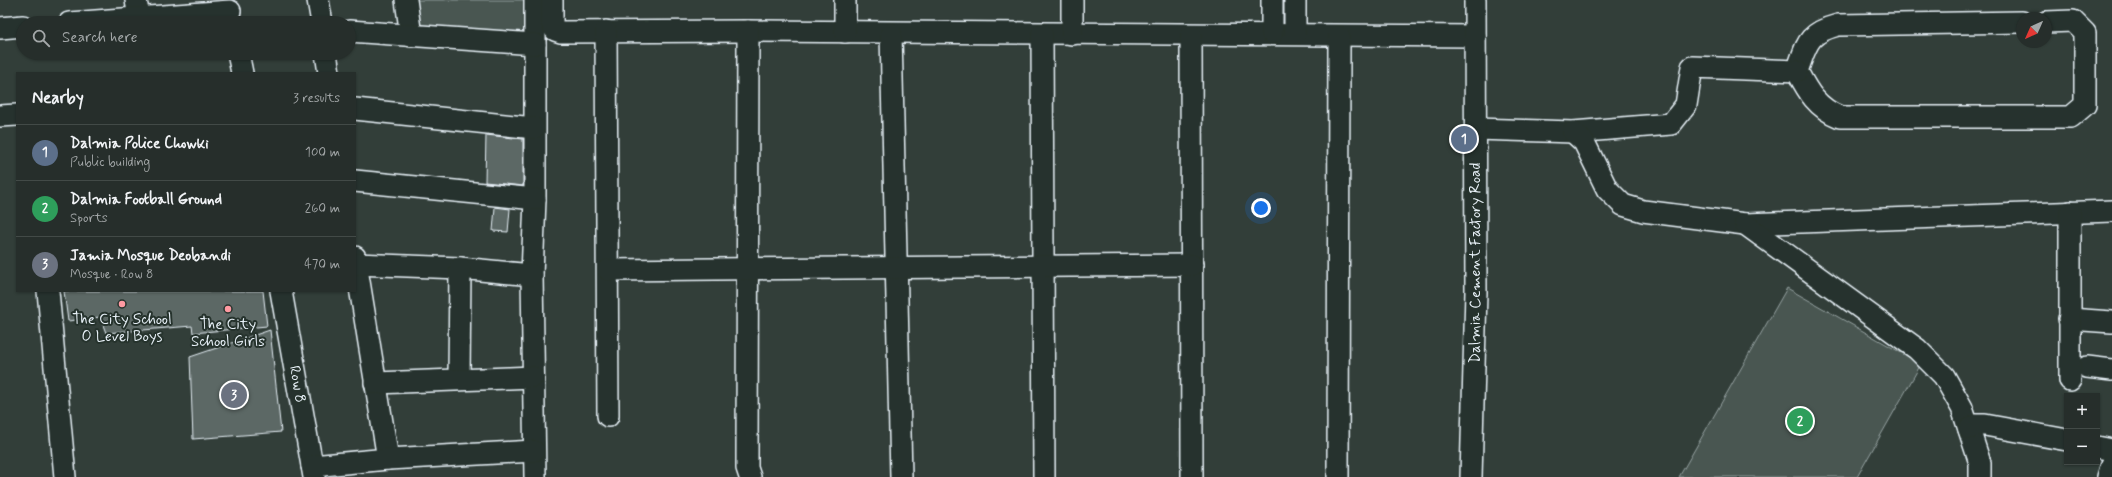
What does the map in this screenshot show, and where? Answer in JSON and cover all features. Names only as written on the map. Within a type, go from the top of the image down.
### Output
[{"type":"street","points":[[318,0],[321,16]]},
{"type":"street","points":[[406,0],[411,36]]},
{"type":"street","points":[[535,0],[535,199],[532,275],[535,477]]},
{"type":"street","points":[[552,0],[552,24],[555,30],[561,32],[748,31],[1475,36]]},
{"type":"street","points":[[845,0],[845,32]]},
{"type":"street","points":[[1072,0],[1072,34]]},
{"type":"street","points":[[1272,0],[1272,34]]},
{"type":"street","points":[[1295,0],[1295,34]]},
{"type":"street","name":"Dalmia Cement Factory Road","points":[[1471,477],[1476,292],[1475,0]]},
{"type":"street","points":[[104,16],[138,9],[230,11]]},
{"type":"street","points":[[2016,22],[1838,25],[1823,29],[1809,40],[1797,71],[1809,94],[1827,112],[1840,116],[2071,117],[2085,105],[2086,33],[2073,21],[2052,22]]},
{"type":"street","points":[[0,28],[16,27]]},
{"type":"street","points":[[606,31],[608,416]]},
{"type":"street","points":[[748,31],[746,468],[750,477]]},
{"type":"street","points":[[356,32],[535,44]]},
{"type":"street","points":[[891,33],[900,477]]},
{"type":"street","points":[[1042,34],[1044,477]]},
{"type":"street","points":[[1191,35],[1192,477]]},
{"type":"street","points":[[1338,477],[1339,36]]},
{"type":"street","points":[[239,60],[242,72]]},
{"type":"street","points":[[327,60],[329,72]]},
{"type":"street","points":[[1476,128],[1573,132],[1670,124],[1686,105],[1692,67],[1797,71]]},
{"type":"street","points":[[356,109],[534,128]]},
{"type":"street","points":[[0,116],[16,115]]},
{"type":"street","points":[[1573,132],[1584,142],[1607,189],[1623,205],[1643,211],[1745,224],[2112,211]]},
{"type":"street","points":[[356,181],[535,199]]},
{"type":"street","points":[[2070,212],[2070,380]]},
{"type":"street","points":[[1745,224],[1917,349],[1944,376],[1962,408],[1980,463],[1980,477]]},
{"type":"street","points":[[356,262],[460,268],[532,275]]},
{"type":"street","points":[[608,270],[1192,265]]},
{"type":"street","points":[[356,268],[388,459]]},
{"type":"street","points":[[459,378],[460,268]]},
{"type":"street","points":[[48,292],[65,477]]},
{"type":"street","name":"Row 8","points":[[281,292],[313,472]]},
{"type":"street","points":[[2069,319],[2112,322]]},
{"type":"street","points":[[2087,367],[2112,370]]},
{"type":"street","points":[[375,382],[459,378],[533,377]]},
{"type":"street","points":[[1969,429],[1976,425],[1985,425],[2064,439]]},
{"type":"street","points":[[313,472],[388,459],[534,451]]},
{"type":"street","points":[[2100,451],[2111,466]]},
{"type":"street","points":[[1465,477],[1471,477]]},
{"type":"shaded area","points":[[416,0],[531,0],[531,33],[419,27]]},
{"type":"shaded area","points":[[1787,288],[1921,364],[1857,477],[1679,477]]},
{"type":"building","points":[[486,135],[523,139],[523,186],[485,182]]},
{"type":"building","points":[[495,207],[510,209],[508,232],[493,231]]},
{"type":"building","points":[[64,292],[263,292],[267,326],[193,333],[192,326],[106,333],[100,317],[68,321]]},
{"type":"building","points":[[270,330],[281,432],[193,439],[190,357]]},
{"type":"place","name":"Dalmia Police Chowki","points":[[1464,139]]},
{"type":"place","name":"The City School O Level Boys","points":[[122,304]]},
{"type":"place","name":"The City School Girls","points":[[228,309]]},
{"type":"place","name":"Jamia Mosque Deobandi","points":[[234,395]]},
{"type":"place","name":"Dalmia Football Ground","points":[[1800,421]]}]
